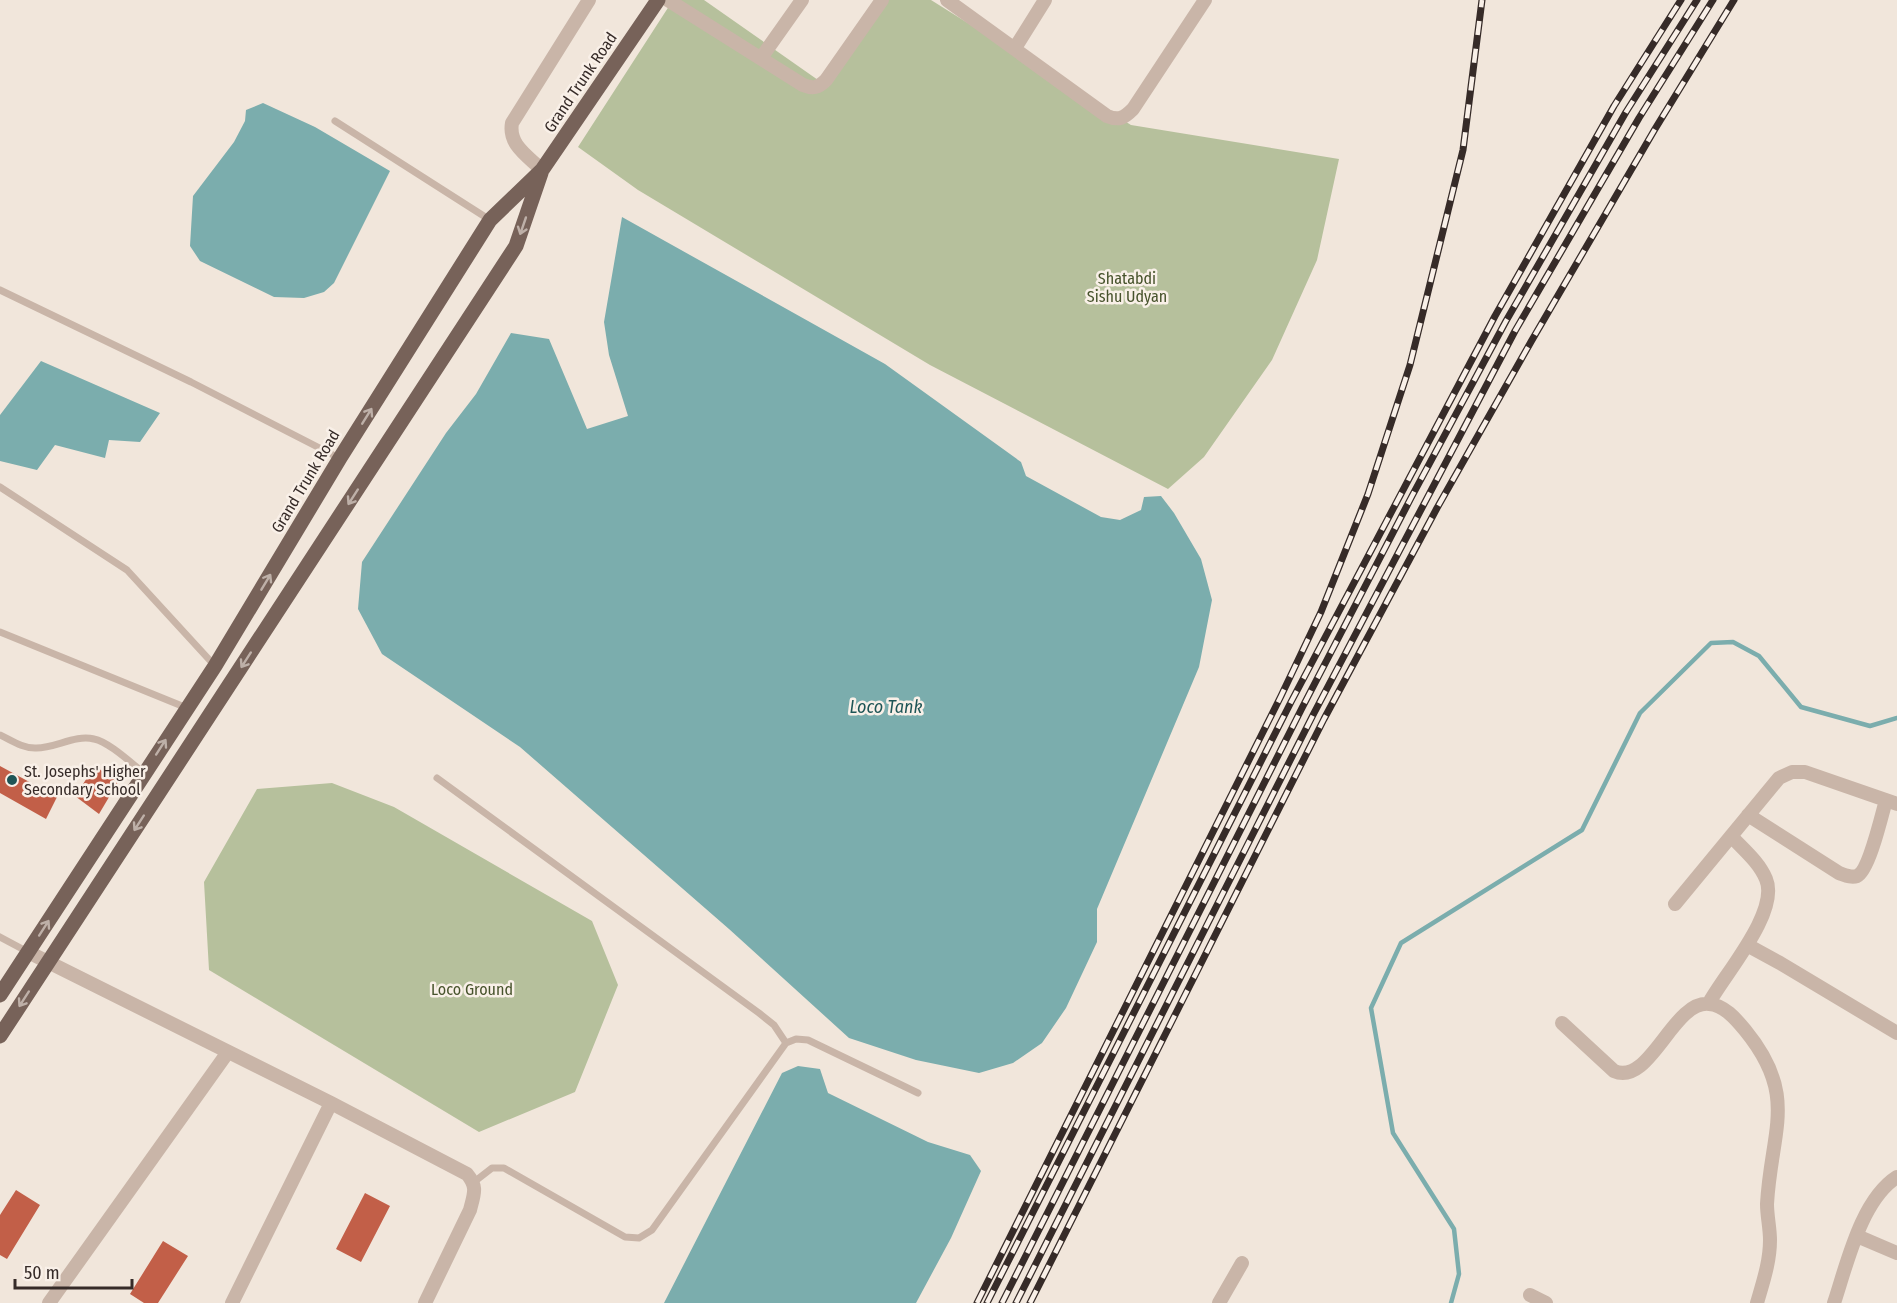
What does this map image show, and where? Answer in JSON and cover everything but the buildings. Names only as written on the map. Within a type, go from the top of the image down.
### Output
[{"type":"main road","name":"Grand Trunk Road","points":[[0,994],[215,666],[340,458],[490,220],[543,170],[658,0]]},
{"type":"main road","points":[[0,1036],[516,246],[543,170]]},
{"type":"street","points":[[543,170],[514,142],[511,132],[512,123],[590,0]]},
{"type":"street","points":[[668,0],[802,85],[811,88],[819,87],[826,80],[882,0]]},
{"type":"street","points":[[761,58],[802,0]]},
{"type":"street","points":[[947,0],[1107,116],[1116,120],[1126,117],[1133,109],[1205,0]]},
{"type":"street","points":[[1015,48],[1045,0]]},
{"type":"street","points":[[1675,904],[1748,815],[1779,778],[1792,772],[1805,772],[1892,802],[1864,870],[1858,876],[1850,877],[1839,873],[1748,815]]},
{"type":"street","points":[[1709,1004],[1763,917],[1768,895],[1767,881],[1759,867],[1731,836]]},
{"type":"street","points":[[1747,945],[1897,1033]]},
{"type":"street","points":[[28,952],[331,1103],[467,1174],[474,1182],[475,1194],[470,1210],[425,1303]]},
{"type":"street","points":[[1562,1023],[1614,1071],[1620,1073],[1628,1073],[1646,1060],[1685,1014],[1696,1005],[1709,1004],[1722,1008],[1736,1019],[1758,1046],[1771,1069],[1778,1097],[1778,1129],[1767,1205],[1770,1242],[1767,1270],[1757,1303]]},
{"type":"street","points":[[49,1303],[228,1052]]},
{"type":"street","points":[[232,1303],[331,1103]]},
{"type":"street","points":[[1834,1303],[1857,1236],[1872,1204],[1887,1184],[1897,1177]]},
{"type":"street","points":[[1857,1236],[1897,1253]]},
{"type":"street","points":[[1219,1303],[1242,1263]]},
{"type":"street","points":[[1530,1294],[1546,1303]]},
{"type":"lane","points":[[335,121],[490,220]]},
{"type":"lane","points":[[0,290],[191,382],[340,458]]},
{"type":"lane","points":[[0,486],[127,570],[215,666]]},
{"type":"lane","points":[[0,632],[187,708]]},
{"type":"lane","points":[[0,735],[32,748],[84,738],[95,739],[144,772]]},
{"type":"lane","points":[[437,778],[759,1013],[774,1025],[786,1043]]},
{"type":"lane","points":[[0,937],[28,952]]},
{"type":"lane","points":[[474,1182],[492,1168],[504,1168],[625,1237],[639,1238],[652,1230],[786,1043],[796,1039],[808,1040],[918,1093]]},
{"type":"green space","name":"Shatabdi Sishu Udyan","points":[[673,0],[704,0],[828,87],[886,0],[931,0],[1131,125],[1339,159],[1317,260],[1272,360],[1204,457],[1168,489],[930,365],[638,190],[578,147]]},
{"type":"green space","name":"Loco Ground","points":[[332,783],[394,807],[592,921],[618,985],[575,1092],[479,1132],[209,970],[204,882],[257,789]]},
{"type":"water","points":[[263,103],[315,127],[390,171],[334,283],[324,292],[304,298],[274,297],[200,261],[190,246],[193,196],[234,142],[245,121],[246,110]]},
{"type":"water","name":"Loco Tank","points":[[622,217],[885,364],[1021,462],[1026,476],[1101,517],[1120,520],[1141,510],[1144,497],[1161,496],[1174,513],[1201,559],[1212,600],[1199,667],[1097,909],[1097,942],[1066,1008],[1042,1043],[1013,1063],[979,1073],[916,1060],[849,1038],[729,929],[520,747],[382,654],[358,609],[362,562],[446,433],[476,394],[511,333],[549,339],[587,429],[628,416],[609,355],[604,322]]},
{"type":"water","points":[[41,361],[160,413],[140,442],[109,440],[105,458],[55,445],[37,470],[0,461],[0,415]]},
{"type":"water","points":[[798,1066],[820,1069],[828,1093],[928,1142],[970,1155],[981,1171],[951,1238],[916,1303],[664,1303],[782,1073]]},
{"type":"waterway","points":[[1451,1303],[1459,1274],[1454,1229],[1393,1133],[1371,1008],[1401,943],[1582,830],[1640,713],[1711,643],[1733,642],[1759,656],[1801,707],[1870,726],[1897,718]]},
{"type":"railway","points":[[977,1303],[1281,696],[1321,612],[1368,494],[1410,365],[1463,150],[1482,0]]},
{"type":"railway","points":[[987,1303],[1291,702],[1495,316],[1614,106],[1681,0]]},
{"type":"railway","points":[[1002,1303],[1302,708],[1412,496],[1506,321],[1626,112],[1697,0]]},
{"type":"railway","points":[[1016,1303],[1313,715],[1515,331],[1639,118],[1713,0]]},
{"type":"railway","points":[[1030,1303],[1324,719],[1437,508],[1655,129],[1734,0]]},
{"type":"place","name":"St. Josephs' Higher Secondary School","points":[[12,780]]}]
